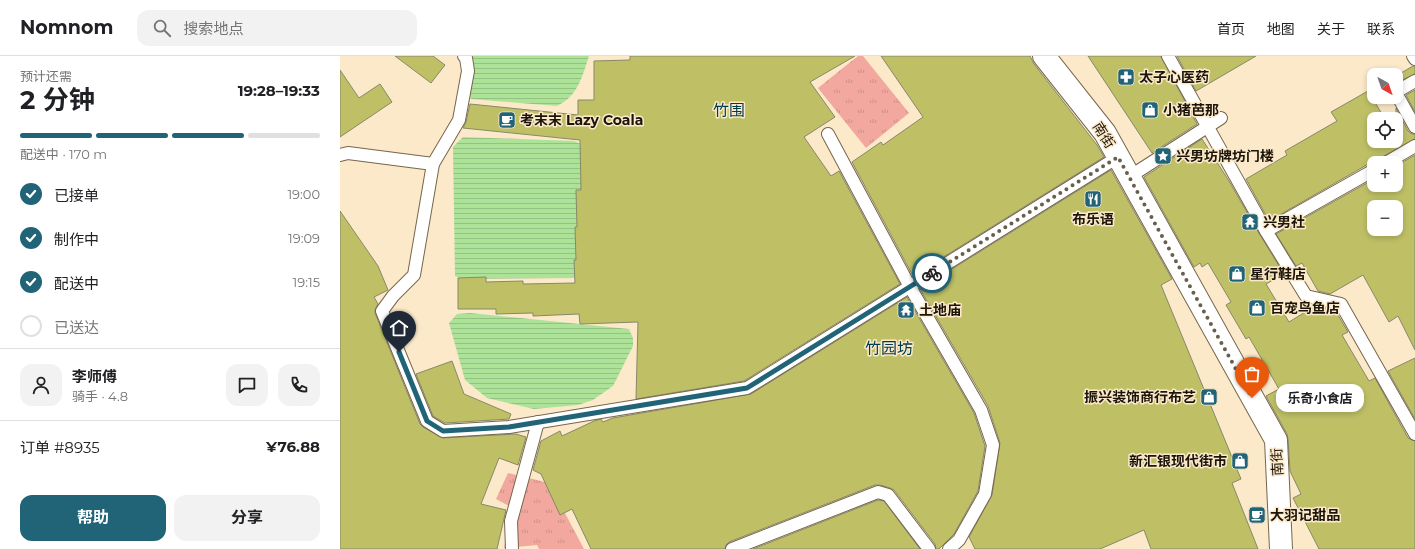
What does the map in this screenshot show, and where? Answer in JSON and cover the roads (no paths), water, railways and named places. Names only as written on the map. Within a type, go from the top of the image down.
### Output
[{"type":"street","name":"南街","points":[[1044,56],[1105,133],[1276,440],[1281,549]]},
{"type":"lane","points":[[464,56],[466,58],[468,71],[459,120],[433,164],[414,275],[393,296],[382,311],[427,421],[443,431],[509,427],[747,388],[1118,157]]},
{"type":"lane","points":[[1168,56],[1266,231],[1306,296],[1341,304],[1415,434]]},
{"type":"lane","points":[[1403,89],[1415,81]]},
{"type":"lane","points":[[1402,104],[1415,127]]},
{"type":"lane","points":[[1129,176],[1221,118]]},
{"type":"lane","points":[[828,134],[910,286],[980,410],[993,445],[985,494],[958,540],[949,549]]},
{"type":"lane","points":[[1398,156],[1415,146]]},
{"type":"lane","points":[[340,155],[348,153],[433,164]]},
{"type":"lane","points":[[1266,231],[1367,174]]},
{"type":"lane","points":[[512,549],[511,521],[538,422]]},
{"type":"lane","points":[[732,549],[878,492],[888,495],[929,549]]},
{"type":"place","name":"太子心医药","points":[[1126,77]]},
{"type":"place","name":"小猪芭那","points":[[1150,110]]},
{"type":"place","name":"考末末 Lazy Coala","points":[[507,120]]},
{"type":"place","name":"兴男坊牌坊门楼","points":[[1163,156]]},
{"type":"place","name":"布乐语","points":[[1093,199]]},
{"type":"place","name":"兴男社","points":[[1250,222]]},
{"type":"place","name":"星行鞋店","points":[[1237,274]]},
{"type":"place","name":"百宠鸟鱼店","points":[[1257,308]]},
{"type":"place","name":"土地庙","points":[[906,310]]},
{"type":"place","name":"振兴装饰商行布艺","points":[[1209,397]]},
{"type":"place","name":"乐奇小食店","points":[[1252,398]]},
{"type":"place","name":"新汇银现代街市","points":[[1240,461]]},
{"type":"place","name":"大羽记甜品","points":[[1257,515]]},
{"type":"district","name":"竹围","points":[[729,110]]},
{"type":"district","name":"竹园坊","points":[[889,348]]}]
